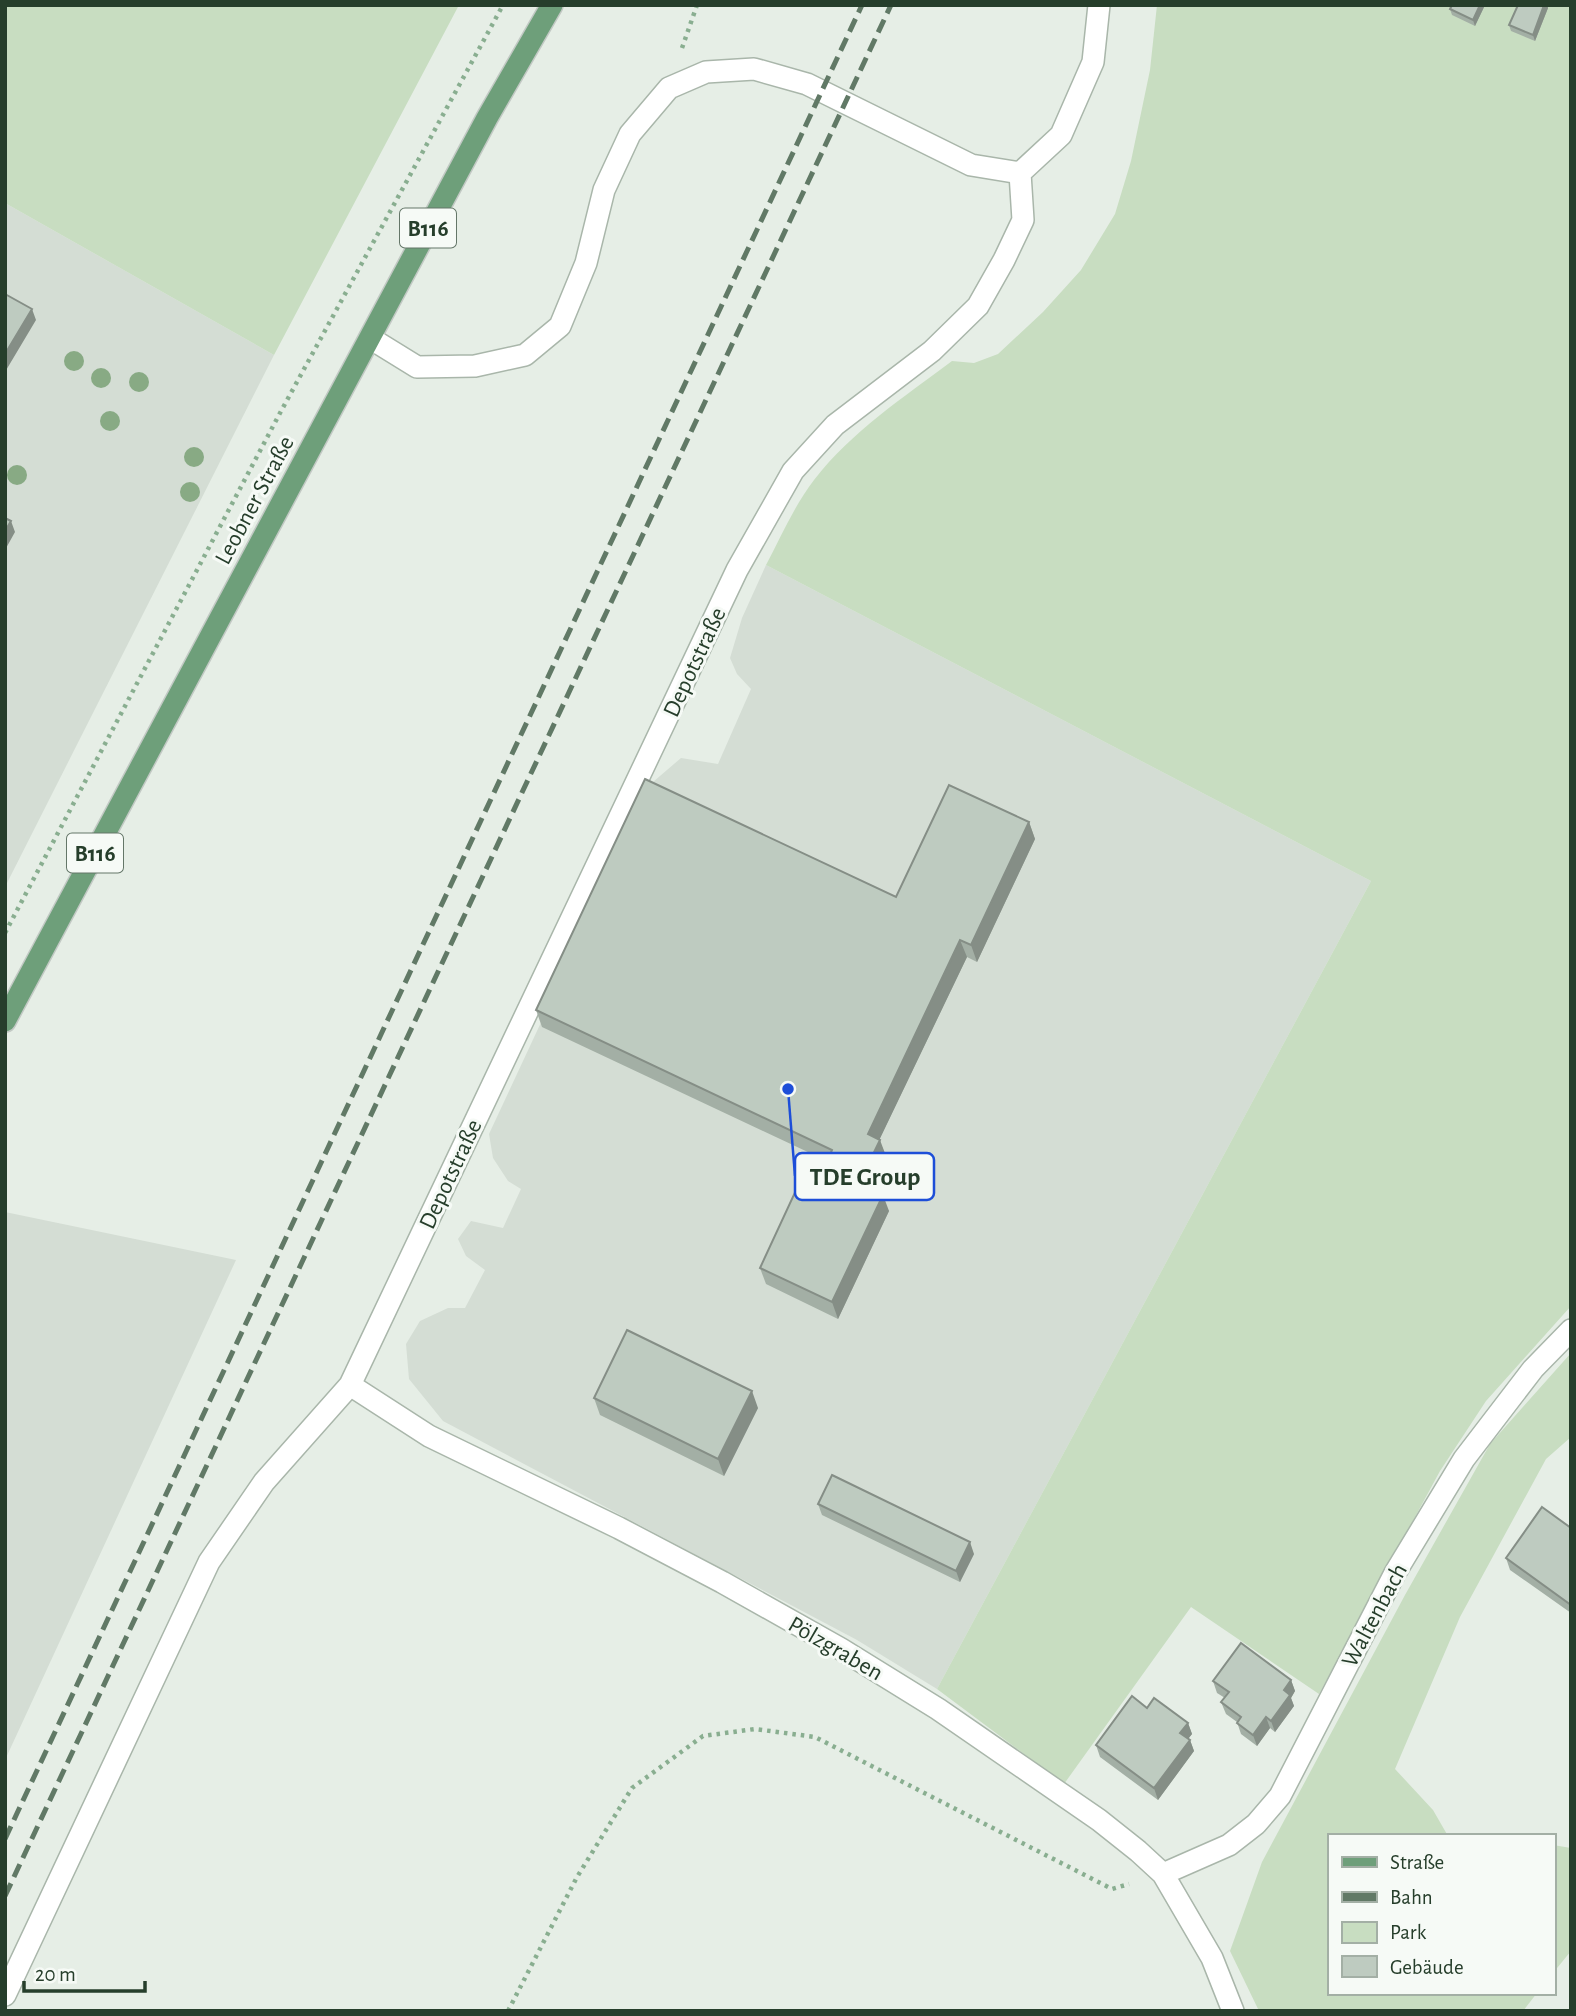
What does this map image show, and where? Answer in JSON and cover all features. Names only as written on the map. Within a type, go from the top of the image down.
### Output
[{"type":"main road","name":"Leobner Straße","points":[[5,1021],[369,338],[552,5]]},
{"type":"street","points":[[369,338],[417,367],[475,366],[525,355],[560,326],[586,263],[604,190],[630,134],[669,88],[706,72],[754,69],[807,84],[971,165],[1020,173],[1061,135],[1094,62],[1099,5]]},
{"type":"street","name":"Depotstraße","points":[[5,1995],[209,1562],[264,1482],[350,1385],[719,608],[756,537],[793,471],[835,425],[932,351],[978,306],[1023,220],[1020,173]]},
{"type":"street","name":"Waltenbach","points":[[1163,1874],[1229,1845],[1256,1824],[1280,1796],[1395,1573],[1464,1459],[1533,1369],[1571,1330]]},
{"type":"street","name":"Pölzgraben","points":[[350,1385],[429,1436],[619,1528],[722,1582],[852,1656],[938,1709],[1088,1813],[1138,1850],[1163,1874],[1212,1958],[1233,2011]]},
{"type":"path","points":[[5,933],[280,413],[503,5]]},
{"type":"path","points":[[508,2011],[577,1877],[632,1788],[703,1736],[755,1729],[815,1737],[1112,1889],[1163,1874]]},
{"type":"shaded area","points":[[5,203],[274,355],[5,887]]},
{"type":"shaded area","points":[[766,565],[1371,881],[937,1689],[857,1640],[443,1421],[409,1379],[406,1344],[420,1321],[448,1308],[465,1308],[485,1270],[466,1256],[458,1239],[471,1221],[503,1228],[521,1189],[508,1181],[493,1158],[489,1134],[653,782],[681,758],[718,764],[751,689],[737,674],[730,658],[742,618]]},
{"type":"shaded area","points":[[5,1212],[236,1260],[5,1760]]},
{"type":"green space","points":[[5,5],[459,5],[274,355],[5,203]]},
{"type":"green space","points":[[1157,5],[1571,5],[1571,1306],[1486,1401],[1440,1471],[1319,1694],[1191,1607],[1064,1784],[937,1689],[1371,881],[766,565],[807,490],[844,446],[952,361],[974,363],[998,354],[1043,312],[1081,270],[1115,214],[1131,161],[1150,70]]},
{"type":"green space","points":[[1571,1353],[1571,1437],[1546,1459],[1460,1617],[1395,1769],[1433,1810],[1447,1834],[1328,1834],[1328,1995],[1535,1995],[1523,2011],[1259,2011],[1230,1951],[1262,1862],[1405,1595],[1490,1444]]},
{"type":"green space","points":[[1555,1845],[1571,1848],[1571,1951],[1555,1971]]},
{"type":"building","points":[[1452,5],[1480,5],[1473,20],[1450,9]]},
{"type":"building","points":[[1518,5],[1544,5],[1533,35],[1509,25]]},
{"type":"building","points":[[5,294],[32,309],[5,354]]},
{"type":"building","points":[[5,518],[11,521],[5,531]]},
{"type":"building","points":[[645,779],[896,897],[949,785],[1029,822],[971,945],[960,940],[868,1134],[880,1140],[859,1183],[883,1195],[832,1302],[760,1268],[810,1160],[825,1167],[832,1150],[536,1010]]},
{"type":"building","points":[[627,1330],[752,1391],[718,1459],[594,1398]]},
{"type":"building","points":[[832,1475],[970,1542],[956,1571],[818,1504]]},
{"type":"building","points":[[1542,1507],[1571,1528],[1571,1605],[1506,1558]]},
{"type":"building","points":[[1241,1643],[1291,1680],[1284,1690],[1290,1695],[1271,1721],[1266,1717],[1253,1735],[1237,1723],[1241,1717],[1221,1702],[1229,1692],[1213,1681]]},
{"type":"building","points":[[1132,1696],[1147,1708],[1154,1698],[1188,1723],[1180,1733],[1190,1740],[1154,1788],[1096,1745]]},
{"type":"railway","points":[[5,1839],[862,5]]},
{"type":"railway","points":[[5,1896],[891,5]]},
{"type":"place","name":"TDE Group","points":[[788,1089]]}]
